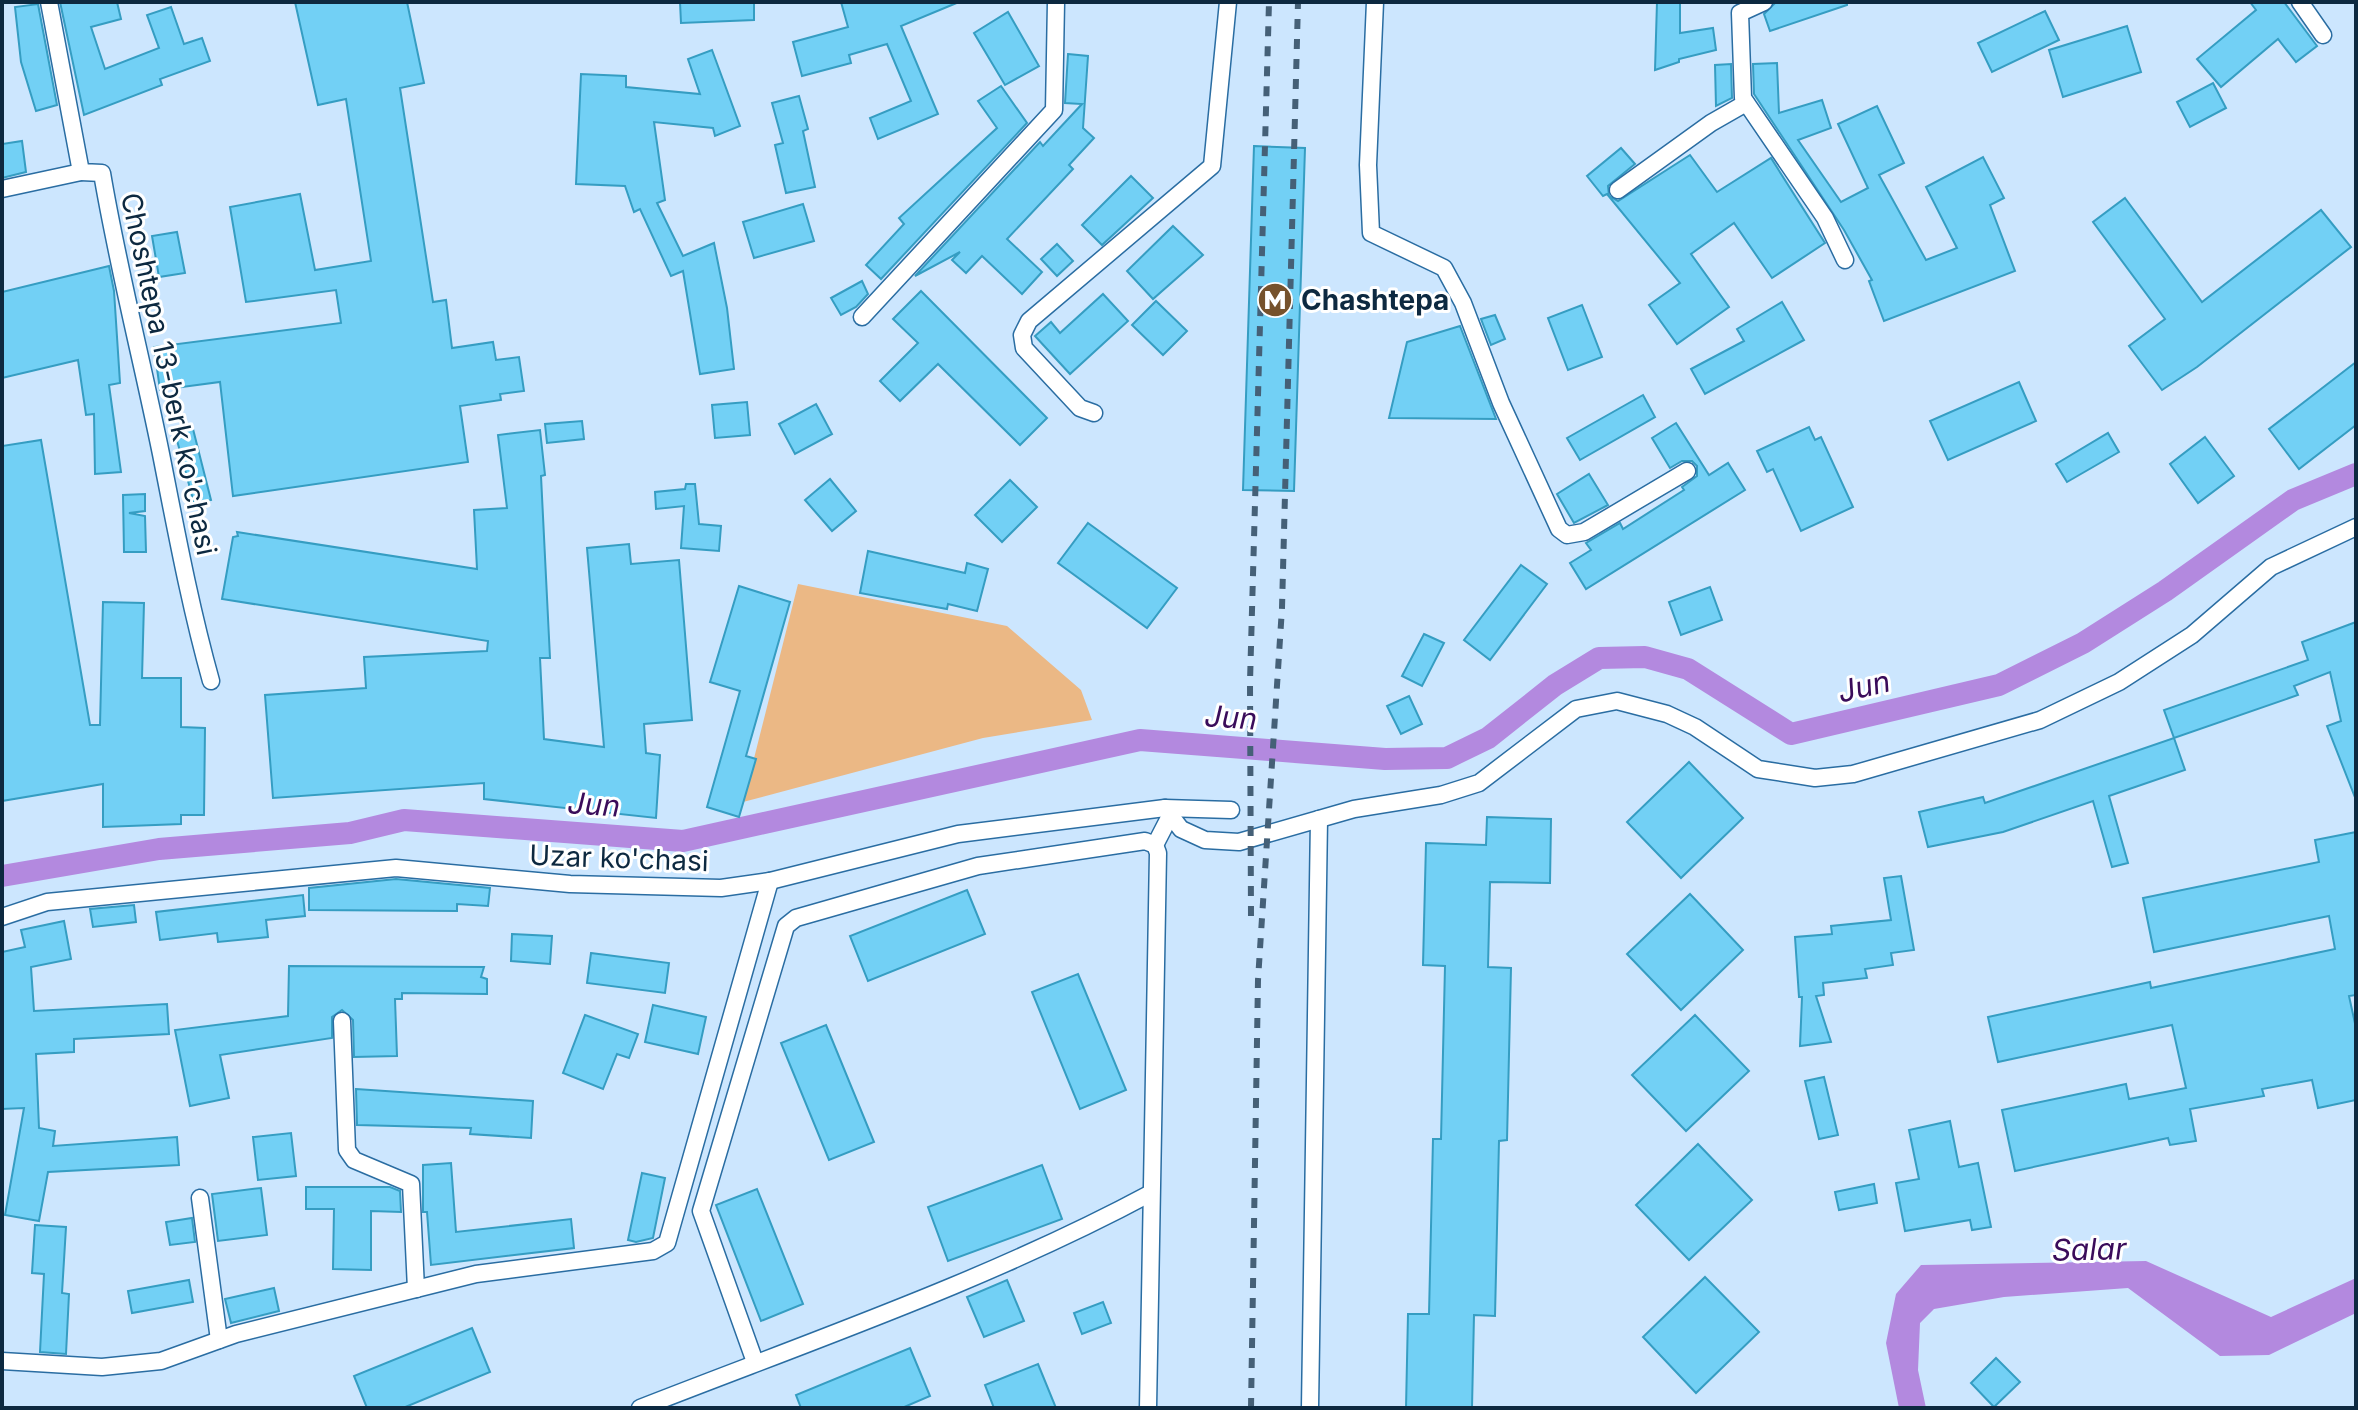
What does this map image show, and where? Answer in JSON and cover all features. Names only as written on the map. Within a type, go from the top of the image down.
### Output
[{"type":"street","name":"Choshtepa 13-berk ko'chasi","points":[[49,2],[81,172],[102,173],[121,281],[160,452],[190,606],[211,681]]},
{"type":"street","points":[[862,317],[1054,110],[1056,2]]},
{"type":"street","points":[[1094,413],[1080,408],[1033,358],[1024,348],[1022,335],[1029,321],[1212,166],[1228,2]]},
{"type":"street","points":[[1375,2],[1368,165],[1371,233],[1444,268],[1463,303],[1501,403],[1559,529],[1567,535],[1584,532],[1687,471]]},
{"type":"street","points":[[1764,2],[1740,13],[1743,98],[1825,218],[1845,260]]},
{"type":"street","points":[[2300,2],[2323,35]]},
{"type":"street","points":[[1618,190],[1711,123],[1746,103]]},
{"type":"street","points":[[2,189],[81,172]]},
{"type":"street","points":[[1167,812],[1181,829],[1205,840],[1239,842],[1354,809],[1441,795],[1479,783],[1557,721],[1576,709],[1598,702],[1617,701],[1667,714],[1695,727],[1758,769],[1815,778],[1853,774],[1907,761],[2040,720],[2119,682],[2192,635],[2271,567],[2356,527]]},
{"type":"street","name":"Uzar ko'chasi","points":[[2,917],[47,902],[396,868],[570,884],[721,888],[770,881],[958,834],[1167,812],[1231,810]]},
{"type":"street","points":[[1148,1408],[1158,853],[1155,845],[1167,812]]},
{"type":"street","points":[[1310,1408],[1319,819]]},
{"type":"street","points":[[755,1362],[701,1211],[786,926],[796,918],[978,866],[1145,841],[1155,845]]},
{"type":"street","points":[[2,1361],[102,1367],[161,1361],[219,1340],[476,1274],[653,1251],[667,1243],[770,881]]},
{"type":"street","points":[[342,1021],[347,1150],[354,1160],[411,1184],[416,1289]]},
{"type":"street","points":[[640,1408],[1100,1221],[1151,1193]]},
{"type":"street","points":[[200,1198],[219,1340]]},
{"type":"shaded area","points":[[798,584],[1007,626],[1081,690],[1092,720],[983,738],[743,802]]},
{"type":"shaded area","name":"Salar","points":[[2146,1261],[2271,1317],[2356,1278],[2356,1313],[2269,1355],[2220,1356],[2128,1288],[2004,1297],[1934,1309],[1920,1323],[1918,1370],[1926,1408],[1899,1408],[1886,1343],[1896,1294],[1921,1265]]},
{"type":"building","points":[[60,2],[117,2],[121,19],[91,27],[105,69],[159,48],[147,15],[171,7],[184,44],[202,38],[210,61],[160,79],[162,85],[84,115]]},
{"type":"building","points":[[295,2],[407,2],[424,83],[400,88],[433,302],[446,300],[452,348],[493,342],[496,360],[519,357],[524,391],[500,394],[501,400],[460,406],[468,462],[233,496],[220,382],[160,390],[154,347],[341,323],[336,290],[246,302],[230,207],[300,194],[315,270],[371,261],[346,99],[318,105]]},
{"type":"building","points":[[680,2],[754,2],[754,20],[681,23]]},
{"type":"building","points":[[841,2],[959,2],[901,26],[938,114],[878,139],[870,118],[911,101],[887,44],[849,55],[851,63],[802,76],[793,42],[848,27]]},
{"type":"building","points":[[1657,2],[1680,2],[1680,33],[1713,28],[1716,50],[1679,59],[1679,62],[1655,70]]},
{"type":"building","points":[[1776,2],[1847,2],[1847,5],[1770,31],[1764,14]]},
{"type":"building","points":[[2250,2],[2284,2],[2317,46],[2296,62],[2278,39],[2221,87],[2197,59],[2256,10]]},
{"type":"building","points":[[38,4],[57,105],[36,111],[21,62],[15,7]]},
{"type":"building","points":[[2045,11],[2059,40],[1992,72],[1978,43]]},
{"type":"building","points":[[1008,12],[1039,66],[1005,85],[974,33]]},
{"type":"building","points":[[2127,26],[2141,72],[2063,97],[2049,50]]},
{"type":"building","points":[[712,50],[740,126],[715,136],[713,128],[654,122],[665,200],[657,203],[683,256],[714,243],[727,308],[734,369],[700,374],[683,271],[671,276],[640,209],[634,212],[625,186],[576,184],[581,74],[626,76],[626,87],[700,94],[688,59]]},
{"type":"building","points":[[1068,54],[1088,56],[1083,128],[1094,138],[1069,165],[1073,169],[1007,239],[1042,272],[1022,294],[982,256],[966,273],[952,260],[960,252],[915,276],[1040,142],[1043,146],[1082,104],[1065,103]]},
{"type":"building","points":[[1777,63],[1779,113],[1822,100],[1831,128],[1798,140],[1841,202],[1868,188],[1838,124],[1877,106],[1904,163],[1879,175],[1926,260],[1957,248],[1926,187],[1983,157],[2004,198],[1990,205],[2015,271],[1884,321],[1869,281],[1872,280],[1844,230],[1754,94],[1753,64]]},
{"type":"building","points":[[1731,64],[1732,98],[1716,106],[1715,65]]},
{"type":"building","points":[[2213,83],[2226,108],[2190,127],[2177,102]]},
{"type":"building","points":[[1001,86],[1027,123],[881,279],[866,265],[904,224],[899,218],[997,128],[978,101]]},
{"type":"building","points":[[799,96],[808,129],[803,131],[815,187],[786,193],[775,145],[783,143],[772,103]]},
{"type":"building","points":[[22,141],[26,172],[2,178],[2,144]]},
{"type":"building","points":[[1254,146],[1305,148],[1294,491],[1243,490]]},
{"type":"building","points":[[1621,148],[1635,164],[1608,186],[1609,196],[1618,201],[1690,155],[1717,192],[1771,158],[1825,243],[1772,278],[1734,223],[1691,254],[1729,307],[1677,344],[1649,305],[1680,283],[1607,194],[1603,196],[1587,176]]},
{"type":"building","points":[[1131,176],[1153,198],[1102,245],[1082,225]]},
{"type":"building","points":[[2125,198],[2202,302],[2321,210],[2351,247],[2197,367],[2162,390],[2129,346],[2165,319],[2093,222]]},
{"type":"building","points":[[803,204],[814,241],[754,258],[743,222]]},
{"type":"building","points":[[1173,226],[1203,255],[1153,299],[1127,271]]},
{"type":"building","points":[[177,232],[185,273],[159,277],[152,236]]},
{"type":"building","points":[[1057,244],[1073,261],[1057,276],[1041,259]]},
{"type":"building","points":[[109,266],[114,291],[120,383],[109,385],[121,472],[95,474],[94,414],[86,415],[78,360],[2,378],[2,292]]},
{"type":"building","points":[[862,281],[868,294],[856,307],[841,315],[831,298]]},
{"type":"building","points":[[921,291],[1047,418],[1020,445],[938,364],[900,401],[880,381],[918,343],[893,319]]},
{"type":"building","points":[[1103,294],[1128,321],[1070,374],[1035,336],[1051,322],[1060,333]]},
{"type":"building","points":[[1156,301],[1187,331],[1163,355],[1132,325]]},
{"type":"building","points":[[1782,302],[1804,340],[1705,394],[1691,369],[1744,341],[1737,329]]},
{"type":"building","points":[[1582,305],[1602,357],[1568,370],[1548,318]]},
{"type":"building","points":[[1495,315],[1505,339],[1491,345],[1481,319]]},
{"type":"building","points":[[1460,326],[1496,419],[1389,418],[1407,342]]},
{"type":"building","points":[[2356,362],[2356,425],[2299,469],[2269,429]]},
{"type":"building","points":[[2019,382],[2036,421],[1948,460],[1930,421]]},
{"type":"building","points":[[1643,395],[1655,417],[1580,460],[1567,438]]},
{"type":"building","points":[[747,402],[750,435],[715,438],[712,405]]},
{"type":"building","points":[[816,404],[832,434],[795,454],[779,424]]},
{"type":"building","points":[[582,421],[584,439],[547,443],[545,424]]},
{"type":"building","points":[[1676,423],[1709,475],[1728,463],[1745,490],[1586,589],[1570,563],[1591,550],[1586,543],[1620,523],[1623,529],[1684,490],[1682,487],[1697,476],[1697,466],[1692,461],[1682,461],[1670,468],[1652,438]]},
{"type":"building","points":[[1809,427],[1815,440],[1821,437],[1853,507],[1801,531],[1773,469],[1767,472],[1757,451]]},
{"type":"building","points":[[193,429],[211,500],[194,503],[175,433]]},
{"type":"building","points":[[540,430],[545,475],[541,476],[550,658],[540,658],[544,739],[604,747],[587,548],[629,544],[631,564],[679,560],[692,720],[644,724],[646,753],[660,755],[656,818],[484,799],[484,783],[273,798],[265,695],[366,688],[364,657],[487,651],[488,641],[222,599],[233,537],[238,536],[237,532],[477,569],[474,510],[507,508],[498,435]]},
{"type":"building","points":[[2108,433],[2119,452],[2067,482],[2056,464]]},
{"type":"building","points":[[2205,437],[2234,476],[2198,503],[2170,464]]},
{"type":"building","points":[[41,440],[90,725],[100,725],[103,602],[144,603],[142,678],[181,678],[181,727],[205,728],[204,815],[181,815],[181,824],[103,827],[103,784],[2,801],[2,446]]},
{"type":"building","points":[[1589,474],[1608,505],[1574,523],[1557,494]]},
{"type":"building","points":[[830,479],[856,511],[832,531],[805,500]]},
{"type":"building","points":[[1010,480],[1037,507],[1002,542],[975,515]]},
{"type":"building","points":[[686,484],[695,484],[699,524],[721,526],[719,551],[681,548],[684,506],[656,509],[655,492],[685,489]]},
{"type":"building","points":[[145,494],[145,511],[129,513],[145,516],[146,552],[124,552],[123,495]]},
{"type":"building","points":[[1088,523],[1177,588],[1147,628],[1058,563]]},
{"type":"building","points":[[868,551],[965,573],[967,563],[988,569],[977,611],[948,604],[947,609],[860,593]]},
{"type":"building","points":[[1521,565],[1547,584],[1490,660],[1464,640]]},
{"type":"building","points":[[739,586],[790,602],[746,756],[756,759],[739,817],[707,807],[740,691],[710,682]]},
{"type":"building","points":[[1710,587],[1722,620],[1681,635],[1669,602]]},
{"type":"building","points":[[2356,622],[2356,800],[2327,726],[2341,721],[2330,672],[2294,686],[2298,695],[2174,738],[2164,710],[2308,660],[2302,642]]},
{"type":"building","points":[[1424,634],[1444,643],[1422,686],[1402,676]]},
{"type":"building","points":[[1409,696],[1422,724],[1401,734],[1387,706]]},
{"type":"building","points":[[2174,738],[2185,770],[2109,796],[2128,863],[2112,867],[2093,801],[2003,832],[1928,847],[1919,812],[1983,797],[1985,803]]},
{"type":"building","points":[[1689,762],[1743,818],[1681,878],[1627,822]]},
{"type":"building","points":[[1487,817],[1551,819],[1550,883],[1490,882],[1488,967],[1511,968],[1507,1140],[1499,1141],[1495,1316],[1474,1315],[1472,1408],[1406,1408],[1408,1314],[1429,1314],[1433,1139],[1441,1139],[1445,966],[1423,965],[1426,843],[1486,845]]},
{"type":"building","points":[[2356,832],[2356,995],[2349,996],[2356,1028],[2356,1100],[2318,1108],[2312,1080],[2262,1089],[2264,1096],[2190,1109],[2196,1141],[2170,1145],[2168,1138],[2015,1171],[2002,1110],[2126,1084],[2129,1099],[2186,1088],[2172,1025],[1998,1062],[1988,1017],[2150,982],[2151,988],[2335,949],[2329,916],[2154,952],[2143,898],[2319,862],[2315,840]]},
{"type":"building","points":[[1901,876],[1914,950],[1891,953],[1893,965],[1865,969],[1867,978],[1823,983],[1824,995],[1816,996],[1831,1042],[1800,1046],[1802,997],[1799,997],[1795,937],[1832,934],[1831,926],[1891,920],[1884,878]]},
{"type":"building","points":[[396,879],[490,888],[488,906],[457,904],[457,911],[309,910],[309,888]]},
{"type":"building","points":[[967,890],[985,934],[868,981],[850,936]]},
{"type":"building","points":[[1690,894],[1743,950],[1681,1010],[1627,954]]},
{"type":"building","points":[[303,895],[305,916],[266,920],[268,937],[218,942],[217,933],[160,940],[156,912]]},
{"type":"building","points":[[134,905],[136,922],[93,927],[90,909]]},
{"type":"building","points":[[64,921],[71,959],[31,967],[34,1011],[167,1004],[169,1034],[74,1039],[74,1052],[36,1054],[39,1128],[55,1131],[53,1146],[177,1137],[179,1165],[48,1172],[39,1221],[5,1215],[24,1108],[2,1109],[2,952],[25,947],[21,930]]},
{"type":"building","points":[[512,934],[552,936],[550,964],[511,961]]},
{"type":"building","points":[[591,953],[669,963],[665,993],[587,983]]},
{"type":"building","points":[[289,966],[484,967],[481,977],[487,979],[487,994],[402,993],[402,999],[395,999],[397,1056],[354,1057],[353,1020],[342,1010],[332,1017],[332,1038],[220,1055],[229,1098],[190,1106],[175,1030],[288,1016]]},
{"type":"building","points":[[1078,974],[1126,1090],[1080,1109],[1032,992]]},
{"type":"building","points":[[653,1005],[706,1017],[698,1054],[645,1042]]},
{"type":"building","points":[[585,1015],[638,1034],[629,1058],[617,1054],[603,1089],[563,1073]]},
{"type":"building","points":[[1695,1015],[1749,1071],[1686,1131],[1632,1075]]},
{"type":"building","points":[[826,1025],[874,1142],[829,1160],[781,1043]]},
{"type":"building","points":[[1824,1077],[1838,1135],[1819,1139],[1805,1081]]},
{"type":"building","points":[[356,1089],[533,1101],[531,1138],[470,1134],[471,1128],[357,1125]]},
{"type":"building","points":[[1950,1121],[1959,1167],[1978,1163],[1991,1227],[1972,1230],[1970,1220],[1905,1231],[1896,1183],[1919,1179],[1909,1130]]},
{"type":"building","points":[[291,1133],[296,1176],[258,1180],[253,1137]]},
{"type":"building","points":[[1698,1144],[1752,1200],[1689,1260],[1636,1205]]},
{"type":"building","points":[[451,1163],[456,1232],[571,1219],[574,1248],[431,1265],[427,1212],[423,1212],[423,1165]]},
{"type":"building","points":[[1042,1165],[1062,1219],[948,1261],[928,1207]]},
{"type":"building","points":[[642,1173],[665,1178],[653,1238],[636,1242],[628,1240]]},
{"type":"building","points":[[1874,1184],[1877,1203],[1839,1210],[1835,1192]]},
{"type":"building","points":[[306,1187],[390,1187],[400,1191],[401,1212],[371,1211],[371,1270],[333,1269],[334,1209],[306,1209]]},
{"type":"building","points":[[261,1188],[267,1235],[218,1241],[212,1194]]},
{"type":"building","points":[[757,1189],[803,1304],[761,1321],[716,1205]]},
{"type":"building","points":[[192,1218],[195,1242],[170,1245],[166,1222]]},
{"type":"building","points":[[35,1225],[66,1227],[62,1293],[69,1294],[66,1354],[40,1352],[44,1274],[32,1273]]},
{"type":"building","points":[[1705,1277],[1759,1332],[1696,1393],[1643,1337]]},
{"type":"building","points":[[189,1280],[193,1302],[132,1313],[128,1291]]},
{"type":"building","points":[[1007,1280],[1024,1321],[984,1337],[967,1297]]},
{"type":"building","points":[[274,1288],[279,1311],[231,1323],[225,1299]]},
{"type":"building","points":[[1103,1302],[1111,1323],[1082,1334],[1074,1313]]},
{"type":"building","points":[[472,1328],[490,1372],[403,1408],[367,1408],[354,1376]]},
{"type":"building","points":[[910,1348],[930,1396],[902,1408],[801,1408],[796,1395]]},
{"type":"building","points":[[1996,1358],[2020,1382],[1994,1407],[1971,1383]]},
{"type":"building","points":[[1038,1364],[1056,1408],[994,1408],[985,1385]]},
{"type":"waterway","name":"Jun","points":[[2,876],[159,849],[350,833],[404,820],[683,841],[1140,740],[1385,759],[1447,758],[1488,738],[1555,685],[1599,658],[1645,657],[1688,669],[1791,734],[1999,685],[2083,643],[2165,591],[2293,500],[2356,474]]},
{"type":"railway","points":[[1251,916],[1250,682],[1269,2]]},
{"type":"railway","points":[[1251,1408],[1258,980],[1282,608],[1298,2]]},
{"type":"place","name":"Chashtepa","points":[[1275,300]]}]
